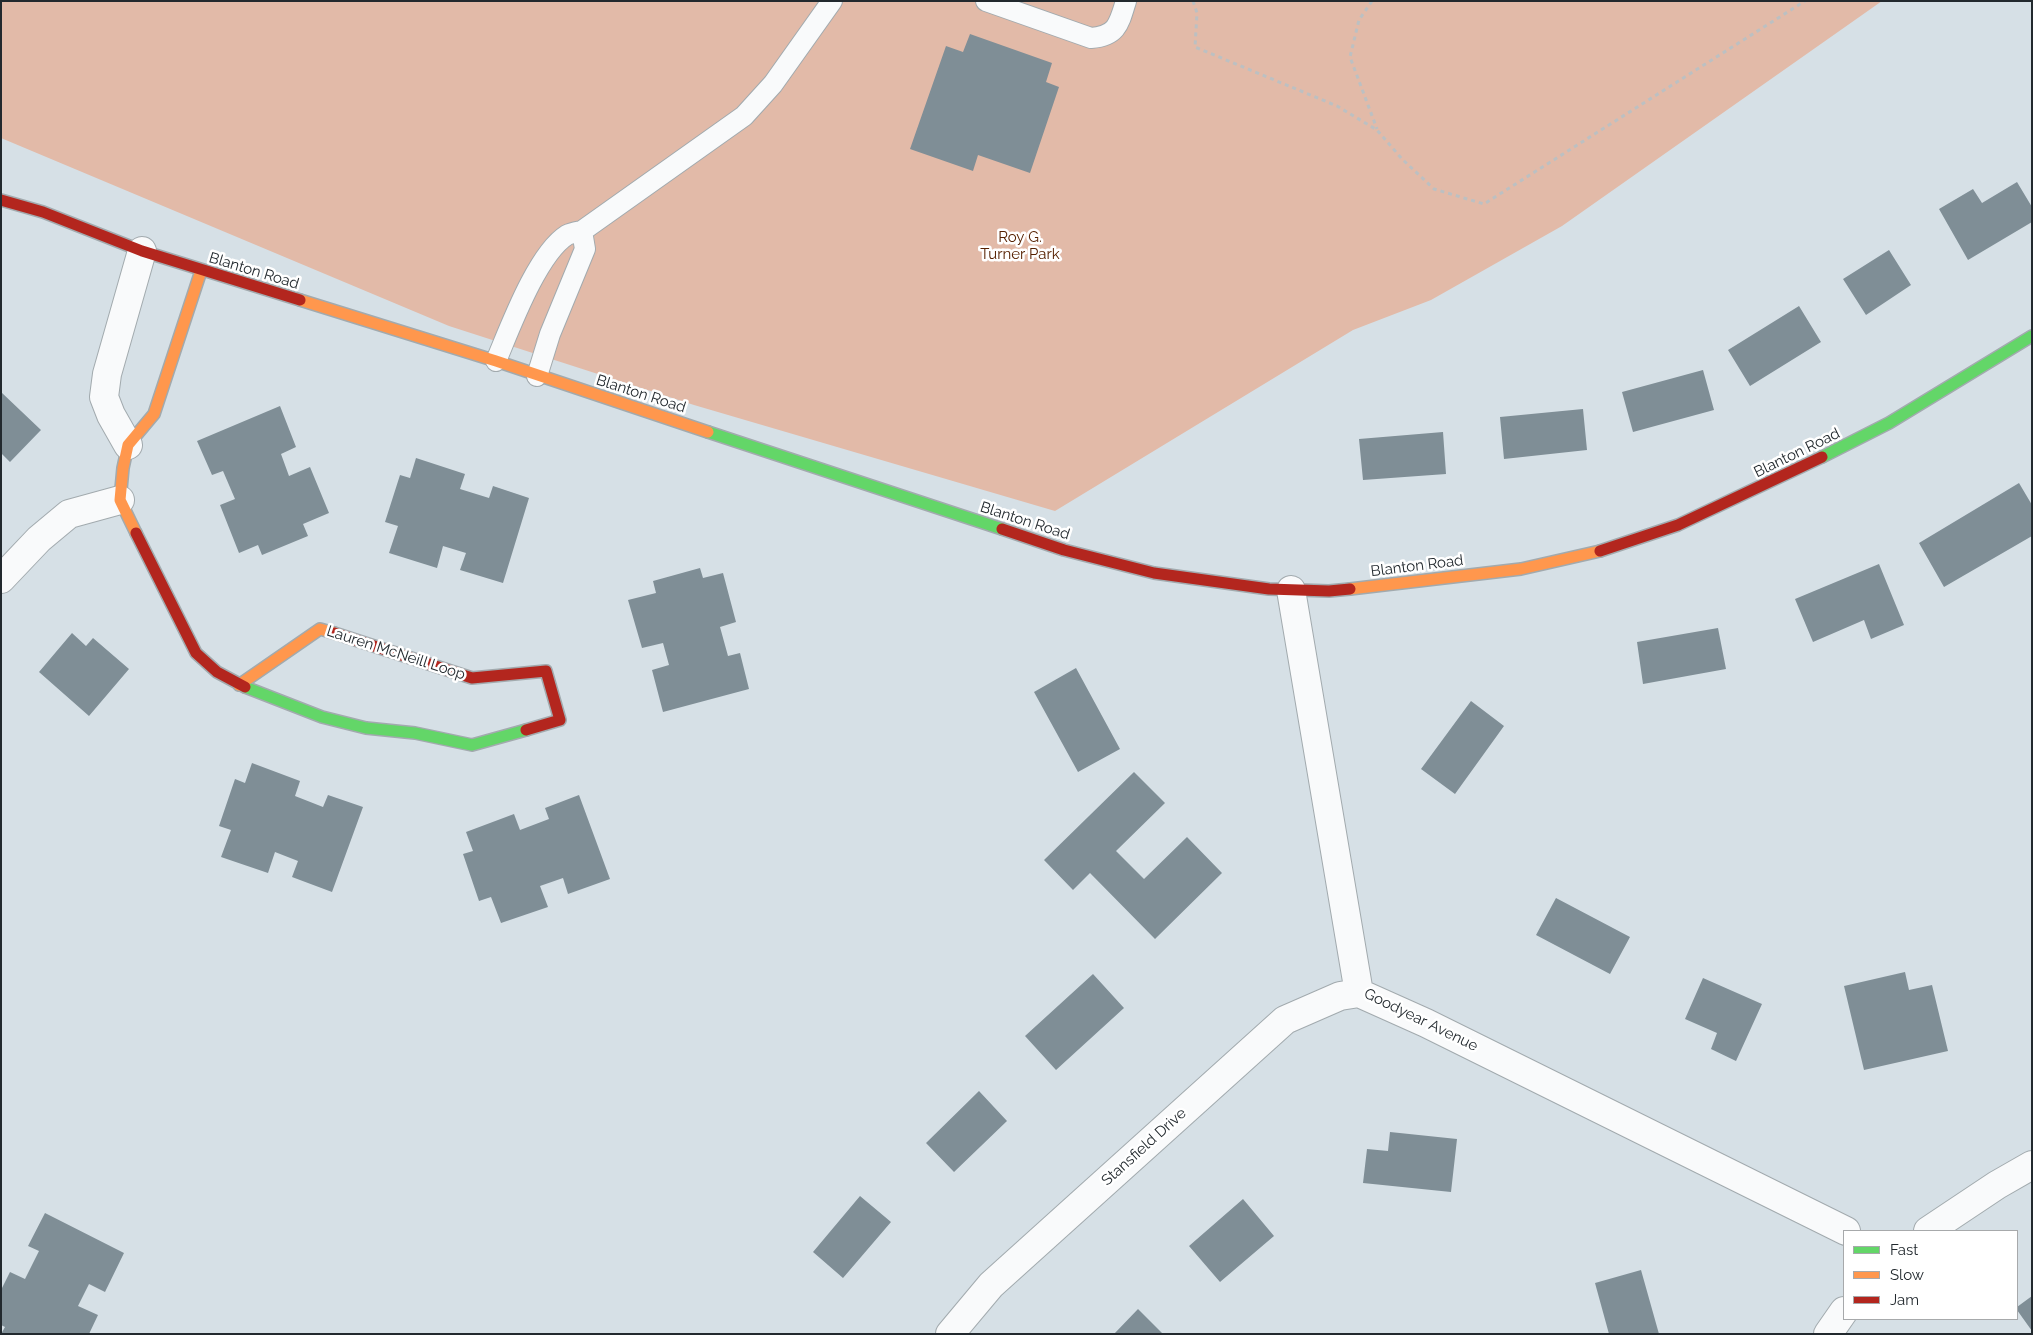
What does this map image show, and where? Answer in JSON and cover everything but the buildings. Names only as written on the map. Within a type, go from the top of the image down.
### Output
[{"type":"street","name":"Blanton Road","points":[[1,200],[42,212],[142,252],[496,361],[1064,550],[1154,573],[1292,590],[1330,591],[1521,569],[1590,554],[1678,525],[1785,476],[1889,423],[2032,336]]},
{"type":"street","points":[[128,445],[111,415],[104,397],[110,364],[142,252]]},
{"type":"street","points":[[1,580],[39,539],[69,514],[120,500],[123,468],[128,445],[154,414],[201,271]]},
{"type":"street","name":"Lauren McNeill Loop","points":[[120,500],[196,653],[217,672],[240,685],[322,717],[366,728],[415,733],[472,745],[560,720],[546,671],[472,678],[320,629],[240,685]]},
{"type":"street","name":"Goodyear Avenue","points":[[1292,590],[1359,992],[1435,1027],[1844,1230]]},
{"type":"street","name":"Stansfield Drive","points":[[950,1334],[991,1285],[1285,1020],[1340,996],[1359,992]]},
{"type":"street","points":[[1930,1230],[1997,1185],[2032,1165]]},
{"type":"street","points":[[1828,1334],[1843,1312]]},
{"type":"lane","points":[[496,361],[527,290],[550,253],[569,234],[582,231],[744,116],[773,84],[832,1]]},
{"type":"lane","points":[[986,1],[1091,38],[1105,37],[1114,30],[1119,23],[1126,1]]},
{"type":"lane","points":[[537,376],[550,334],[585,249],[582,231]]},
{"type":"path","points":[[1193,1],[1197,12],[1195,47],[1337,106],[1377,130],[1402,160],[1434,189],[1484,204],[1805,1]]},
{"type":"path","points":[[1372,1],[1359,20],[1350,56],[1377,130]]},
{"type":"green space","name":"Roy G. Turner Park","points":[[1,1],[1882,1],[1562,226],[1431,300],[1353,330],[1055,511],[694,405],[449,326],[1,138]]},
{"type":"traffic: fast","points":[[1822,457],[1889,423],[2032,336]]},
{"type":"traffic: fast","points":[[708,432],[1002,529]]},
{"type":"traffic: fast","points":[[245,687],[322,717],[366,728],[415,733],[472,745],[526,730]]},
{"type":"traffic: slow","points":[[136,533],[120,500],[123,468],[128,445],[154,414],[201,271]]},
{"type":"traffic: slow","points":[[300,300],[496,361],[708,432]]},
{"type":"traffic: slow","points":[[1350,589],[1521,569],[1600,551]]},
{"type":"traffic: slow","points":[[239,685],[320,629],[334,633]]},
{"type":"traffic: jam","points":[[1,200],[43,212],[142,251],[300,300]]},
{"type":"traffic: jam","points":[[1600,551],[1678,525],[1822,457]]},
{"type":"traffic: jam","points":[[1002,529],[1064,550],[1154,573],[1269,589],[1329,591],[1350,589]]},
{"type":"traffic: jam","points":[[136,533],[196,653],[217,672],[245,687]]},
{"type":"traffic: jam","points":[[334,633],[472,678],[546,671],[560,720],[526,730]]}]
